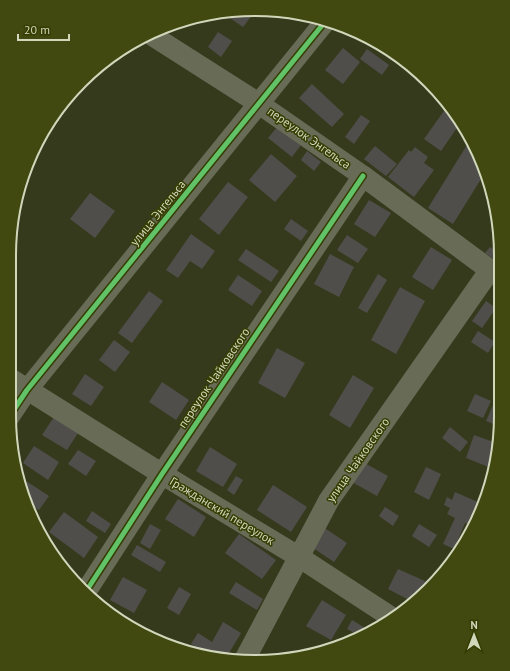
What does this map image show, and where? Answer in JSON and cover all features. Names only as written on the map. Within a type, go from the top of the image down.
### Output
[{"type":"street","name":"улица Энгельса","points":[[16,406],[27,390],[322,26]]},
{"type":"street","name":"переулок Энгельса","points":[[156,38],[258,103],[363,176],[494,273]]},
{"type":"street","name":"переулок Чайковского","points":[[89,588],[162,474],[363,176]]},
{"type":"street","name":"улица Чайковского","points":[[247,654],[329,500],[494,273]]},
{"type":"street","name":"Гражданский переулок","points":[[16,383],[299,557],[388,615]]},
{"type":"building","points":[[251,16],[243,27],[229,18]]},
{"type":"building","points":[[218,32],[232,41],[221,57],[208,47]]},
{"type":"building","points":[[343,48],[360,62],[343,84],[325,70]]},
{"type":"building","points":[[367,49],[389,65],[382,75],[360,59]]},
{"type":"building","points":[[312,84],[344,114],[332,127],[299,98]]},
{"type":"building","points":[[445,110],[457,128],[441,151],[424,139]]},
{"type":"building","points":[[361,115],[370,121],[354,144],[345,137]]},
{"type":"building","points":[[278,126],[301,145],[292,157],[268,138]]},
{"type":"building","points":[[467,145],[481,179],[453,224],[428,208]]},
{"type":"building","points":[[375,146],[397,164],[386,176],[364,159]]},
{"type":"building","points":[[415,147],[428,157],[424,163],[434,170],[414,197],[388,177],[409,150],[411,152]]},
{"type":"building","points":[[307,151],[321,162],[314,171],[301,160]]},
{"type":"building","points":[[271,154],[297,176],[275,202],[249,180]]},
{"type":"building","points":[[228,182],[248,197],[219,235],[199,219]]},
{"type":"building","points":[[90,193],[115,211],[95,238],[70,219]]},
{"type":"building","points":[[369,200],[391,213],[375,237],[354,224]]},
{"type":"building","points":[[291,219],[308,231],[301,241],[284,229]]},
{"type":"building","points":[[191,234],[215,251],[202,269],[190,261],[178,278],[166,270]]},
{"type":"building","points":[[347,235],[368,249],[358,263],[337,250]]},
{"type":"building","points":[[431,247],[452,260],[433,290],[412,277]]},
{"type":"building","points":[[490,247],[494,249],[494,259],[485,253]]},
{"type":"building","points":[[246,249],[279,271],[271,282],[238,260]]},
{"type":"building","points":[[330,254],[354,267],[339,297],[314,284]]},
{"type":"building","points":[[378,274],[387,280],[367,313],[358,308]]},
{"type":"building","points":[[238,275],[262,291],[252,306],[228,290]]},
{"type":"building","points":[[400,287],[425,301],[396,354],[371,340]]},
{"type":"building","points":[[149,291],[163,301],[132,343],[118,333]]},
{"type":"building","points":[[486,301],[494,307],[494,311],[482,328],[472,321]]},
{"type":"building","points":[[478,331],[494,341],[494,344],[488,353],[471,342]]},
{"type":"building","points":[[114,340],[130,352],[115,372],[99,360]]},
{"type":"building","points":[[277,348],[305,363],[285,398],[258,383]]},
{"type":"building","points":[[85,374],[104,387],[91,406],[72,394]]},
{"type":"building","points":[[353,375],[374,388],[350,428],[329,415]]},
{"type":"building","points":[[162,382],[189,400],[176,420],[149,402]]},
{"type":"building","points":[[475,394],[491,401],[483,418],[467,411]]},
{"type":"building","points":[[494,403],[494,424],[486,421]]},
{"type":"building","points":[[54,417],[78,433],[67,450],[42,435]]},
{"type":"building","points":[[450,427],[468,442],[460,452],[442,438]]},
{"type":"building","points":[[474,435],[492,442],[488,467],[466,458]]},
{"type":"building","points":[[34,446],[59,462],[48,480],[23,463]]},
{"type":"building","points":[[210,447],[237,464],[223,487],[196,471]]},
{"type":"building","points":[[78,450],[96,461],[86,476],[68,464]]},
{"type":"building","points":[[361,461],[388,476],[377,496],[350,481]]},
{"type":"building","points":[[426,467],[441,474],[429,500],[414,492]]},
{"type":"building","points":[[236,476],[243,480],[234,495],[227,490]]},
{"type":"building","points":[[25,480],[49,496],[39,510],[34,507]]},
{"type":"building","points":[[273,485],[307,507],[291,532],[257,510]]},
{"type":"building","points":[[455,492],[478,502],[468,524],[465,523],[454,549],[443,544],[455,518],[447,514],[450,508],[444,505],[447,497],[452,500]]},
{"type":"building","points":[[178,499],[206,517],[194,537],[165,519]]},
{"type":"building","points":[[385,507],[399,516],[393,526],[379,516]]},
{"type":"building","points":[[92,511],[111,524],[105,533],[86,521]]},
{"type":"building","points":[[64,512],[98,537],[84,558],[49,532]]},
{"type":"building","points":[[150,524],[161,530],[150,549],[140,543]]},
{"type":"building","points":[[419,524],[437,535],[429,547],[412,536]]},
{"type":"building","points":[[323,527],[347,543],[334,562],[310,546]]},
{"type":"building","points":[[239,534],[276,560],[262,579],[225,553]]},
{"type":"building","points":[[137,545],[166,562],[160,572],[131,555]]},
{"type":"building","points":[[398,569],[427,582],[408,600],[388,589]]},
{"type":"building","points":[[123,577],[147,590],[134,613],[110,600]]},
{"type":"building","points":[[236,582],[263,599],[257,610],[229,593]]},
{"type":"building","points":[[179,587],[191,594],[179,615],[167,608]]},
{"type":"building","points":[[322,600],[346,615],[331,640],[306,626]]},
{"type":"building","points":[[352,620],[365,628],[354,633],[347,629]]},
{"type":"building","points":[[223,622],[241,633],[229,653],[198,648],[191,644],[198,633],[212,642]]},
{"type":"cycle path","points":[[16,406],[27,390],[322,26]]},
{"type":"cycle path","points":[[89,588],[162,474],[363,176]]}]
